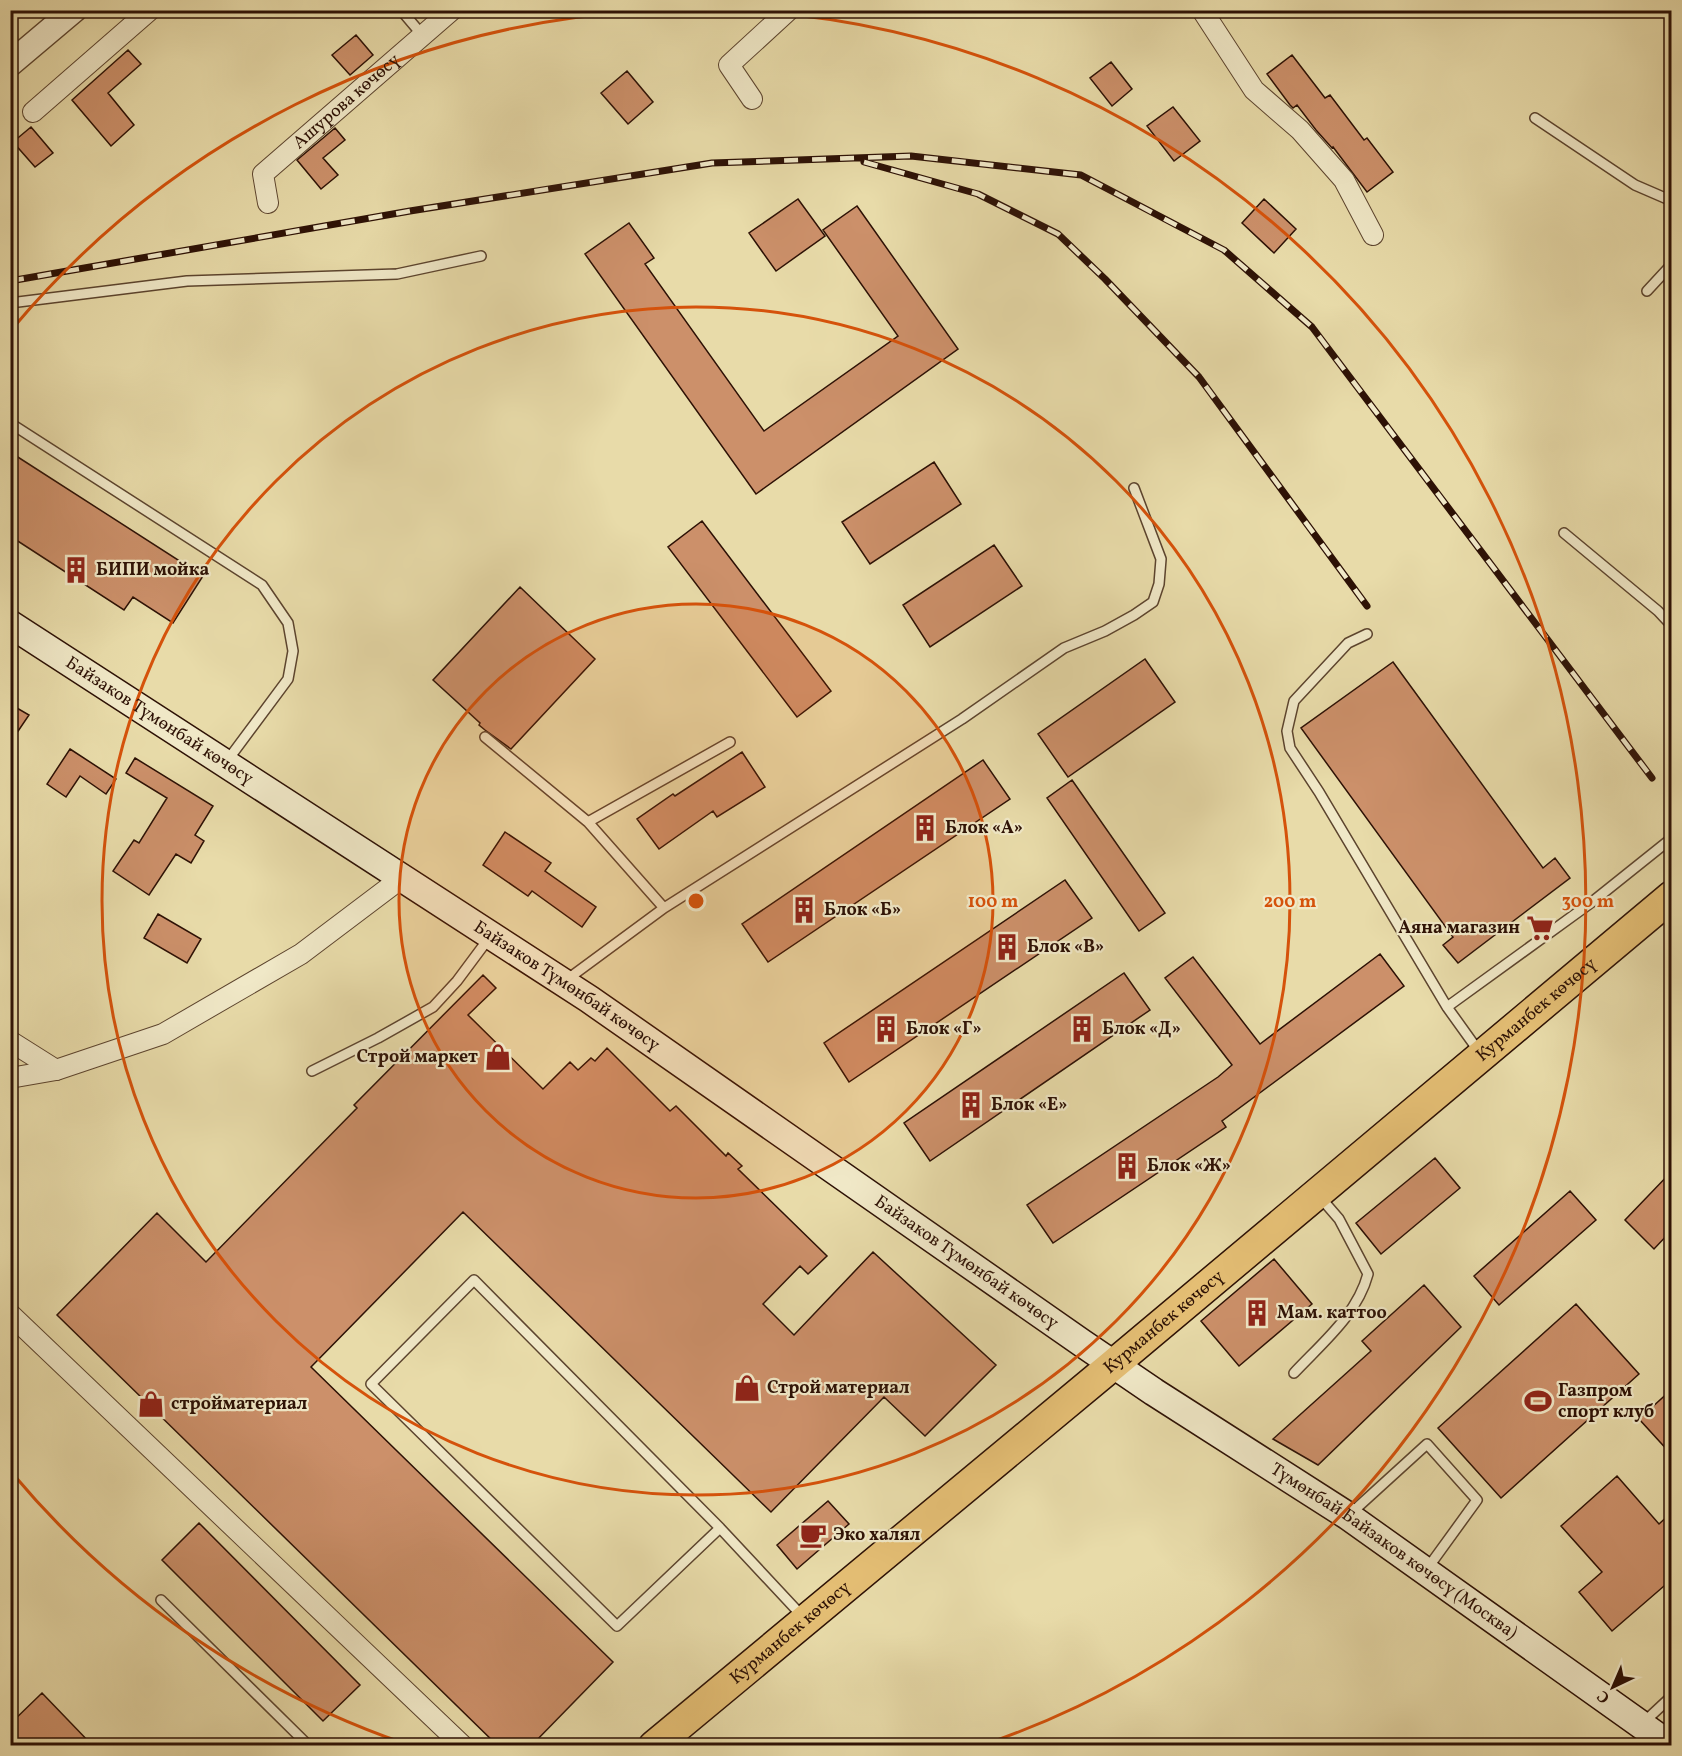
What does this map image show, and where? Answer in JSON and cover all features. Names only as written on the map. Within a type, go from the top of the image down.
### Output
[{"type":"main road","name":"Байзаков Түмөнбай көчөсү","points":[[10,624],[563,983],[1114,1364]]},
{"type":"main road","name":"Курманбек көчөсү","points":[[654,1746],[1114,1364],[1671,896]]},
{"type":"main road","name":"Түмөнбай Байзаков көчөсү (Москва)","points":[[1114,1364],[1348,1516],[1671,1746]]},
{"type":"street","points":[[10,64],[74,10]]},
{"type":"street","points":[[33,112],[150,10]]},
{"type":"street","name":"Ашурова көчөсү","points":[[268,203],[262,174],[452,10]]},
{"type":"street","points":[[752,99],[729,65],[789,10]]},
{"type":"street","points":[[1202,10],[1254,90],[1299,130],[1344,180],[1373,235]]},
{"type":"street","points":[[10,1078],[56,1070],[163,1034],[301,954],[403,877]]},
{"type":"street","points":[[10,1041],[56,1070]]},
{"type":"street","points":[[10,1314],[463,1746]]},
{"type":"lane","points":[[401,10],[423,36]]},
{"type":"lane","points":[[1534,118],[1635,185],[1671,201]]},
{"type":"lane","points":[[10,303],[187,281],[396,273],[481,256]]},
{"type":"lane","points":[[1647,291],[1671,264]]},
{"type":"lane","points":[[10,423],[262,585],[288,623],[293,651],[288,679],[226,763]]},
{"type":"lane","points":[[563,983],[664,908],[962,719],[1064,648],[1105,631],[1153,602],[1159,584],[1161,560],[1134,488]]},
{"type":"lane","points":[[1564,532],[1658,610],[1671,626]]},
{"type":"lane","points":[[1366,634],[1348,643],[1294,700],[1287,731],[1290,748],[1319,792],[1447,1007],[1482,1055]]},
{"type":"lane","points":[[485,737],[588,822],[664,908]]},
{"type":"lane","points":[[588,822],[730,741]]},
{"type":"lane","points":[[1447,1007],[1592,902],[1671,838]]},
{"type":"lane","points":[[312,1071],[378,1038],[433,1006],[458,981],[491,936]]},
{"type":"lane","points":[[1294,1373],[1352,1311],[1365,1286],[1368,1274],[1339,1219],[1317,1193]]},
{"type":"lane","points":[[720,1528],[617,1626],[371,1384],[474,1280],[720,1528],[806,1621]]},
{"type":"lane","points":[[1348,1516],[1427,1444],[1477,1500],[1426,1571]]},
{"type":"lane","points":[[161,1600],[309,1746]]},
{"type":"lane","points":[[1642,1725],[1671,1696]]},
{"type":"building","points":[[356,35],[373,55],[350,75],[332,55]]},
{"type":"building","points":[[128,50],[141,64],[108,93],[134,125],[111,146],[72,100]]},
{"type":"building","points":[[1292,55],[1325,98],[1330,95],[1364,140],[1367,138],[1393,172],[1367,192],[1333,147],[1316,130],[1297,105],[1293,108],[1290,105],[1267,74]]},
{"type":"building","points":[[1111,62],[1132,89],[1112,106],[1090,78]]},
{"type":"building","points":[[627,71],[653,102],[628,124],[601,93]]},
{"type":"building","points":[[1173,107],[1200,141],[1174,161],[1147,126]]},
{"type":"building","points":[[31,127],[53,153],[35,167],[13,142]]},
{"type":"building","points":[[335,128],[345,140],[323,158],[338,175],[321,189],[297,160]]},
{"type":"building","points":[[798,199],[825,236],[776,271],[749,233]]},
{"type":"building","points":[[1264,199],[1296,229],[1274,253],[1242,223]]},
{"type":"building","points":[[857,206],[958,349],[756,494],[585,254],[629,223],[654,258],[645,264],[764,431],[898,336],[823,230]]},
{"type":"building","points":[[10,452],[203,576],[173,623],[133,597],[124,610],[10,536]]},
{"type":"building","points":[[934,462],[961,504],[870,564],[842,522]]},
{"type":"building","points":[[702,521],[831,691],[797,717],[668,547]]},
{"type":"building","points":[[994,545],[1022,586],[930,647],[903,605]]},
{"type":"building","points":[[520,587],[595,659],[511,749],[479,725],[480,723],[433,680]]},
{"type":"building","points":[[1145,659],[1175,702],[1068,777],[1038,734]]},
{"type":"building","points":[[1393,662],[1543,868],[1555,858],[1570,878],[1458,963],[1443,945],[1453,937],[1301,728]]},
{"type":"building","points":[[10,704],[29,715],[10,743]]},
{"type":"building","points":[[70,749],[116,779],[106,794],[80,776],[66,797],[47,784]]},
{"type":"building","points":[[742,752],[765,787],[717,817],[713,811],[659,849],[637,819]]},
{"type":"building","points":[[135,758],[213,806],[195,835],[204,841],[191,863],[176,854],[149,895],[113,871],[134,840],[139,843],[167,798],[126,773]]},
{"type":"building","points":[[983,760],[1010,799],[768,962],[742,924]]},
{"type":"building","points":[[1072,780],[1165,913],[1139,931],[1047,798]]},
{"type":"building","points":[[505,832],[551,863],[545,871],[596,907],[582,927],[532,891],[528,896],[483,865]]},
{"type":"building","points":[[1065,880],[1092,918],[849,1082],[824,1043]]},
{"type":"building","points":[[158,914],[201,939],[187,963],[144,938]]},
{"type":"building","points":[[1380,954],[1404,986],[1222,1121],[1226,1127],[1053,1243],[1027,1205],[1218,1077],[1232,1065],[1165,978],[1193,957],[1260,1044]]},
{"type":"building","points":[[1124,973],[1150,1010],[930,1161],[904,1123]]},
{"type":"building","name":"Строй материал","points":[[483,975],[496,988],[468,1015],[543,1089],[570,1062],[578,1070],[591,1058],[595,1061],[607,1048],[670,1111],[676,1106],[726,1156],[728,1153],[742,1166],[738,1169],[827,1256],[808,1274],[800,1266],[763,1304],[794,1335],[873,1252],[996,1365],[925,1436],[884,1397],[771,1512],[463,1212],[311,1367],[613,1662],[531,1746],[498,1746],[57,1315],[157,1213],[206,1262],[357,1108],[354,1105]]},
{"type":"building","points":[[1435,1158],[1460,1188],[1381,1254],[1356,1223]]},
{"type":"building","points":[[1671,1172],[1671,1231],[1654,1249],[1625,1220]]},
{"type":"building","points":[[1570,1191],[1596,1220],[1499,1305],[1474,1276]]},
{"type":"building","name":"Мам. каттоо","points":[[1274,1259],[1312,1304],[1239,1366],[1201,1321]]},
{"type":"building","points":[[1424,1285],[1461,1327],[1318,1465],[1273,1439],[1371,1351],[1362,1341]]},
{"type":"building","name":"Газпром спорт клуб","points":[[1576,1304],[1639,1374],[1501,1498],[1438,1428]]},
{"type":"building","points":[[1671,1390],[1671,1454],[1639,1419]]},
{"type":"building","points":[[1617,1476],[1659,1524],[1671,1513],[1671,1580],[1612,1631],[1579,1592],[1602,1572],[1561,1526]]},
{"type":"building","name":"Эко халял","points":[[828,1501],[849,1524],[797,1569],[777,1545]]},
{"type":"building","points":[[199,1523],[360,1685],[323,1721],[162,1560]]},
{"type":"building","points":[[42,1693],[93,1746],[10,1746],[10,1724]]},
{"type":"railway","points":[[10,281],[410,211],[712,163],[911,156],[1081,175],[1224,250],[1312,327],[1652,778]]},
{"type":"railway","points":[[864,162],[978,194],[1058,234],[1105,279],[1199,377],[1367,606]]},
{"type":"place","name":"БИПИ мойка","points":[[76,570]]},
{"type":"place","name":"Блок «А»","points":[[925,828]]},
{"type":"place","name":"Блок «Б»","points":[[804,910]]},
{"type":"place","name":"Аяна магазин","points":[[1540,928]]},
{"type":"place","name":"Блок «В»","points":[[1007,947]]},
{"type":"place","name":"Блок «Г»","points":[[886,1029]]},
{"type":"place","name":"Блок «Д»","points":[[1082,1029]]},
{"type":"place","name":"Строй маркет","points":[[498,1057]]},
{"type":"place","name":"Блок «Е»","points":[[971,1105]]},
{"type":"place","name":"Блок «Ж»","points":[[1127,1166]]},
{"type":"place","name":"Мам. каттоо","points":[[1257,1313]]},
{"type":"place","name":"Строй материал","points":[[747,1388]]},
{"type":"place","name":"Газпром спорт клуб","points":[[1538,1401]]},
{"type":"place","name":"стройматериал","points":[[151,1404]]},
{"type":"place","name":"Эко халял","points":[[813,1535]]}]
